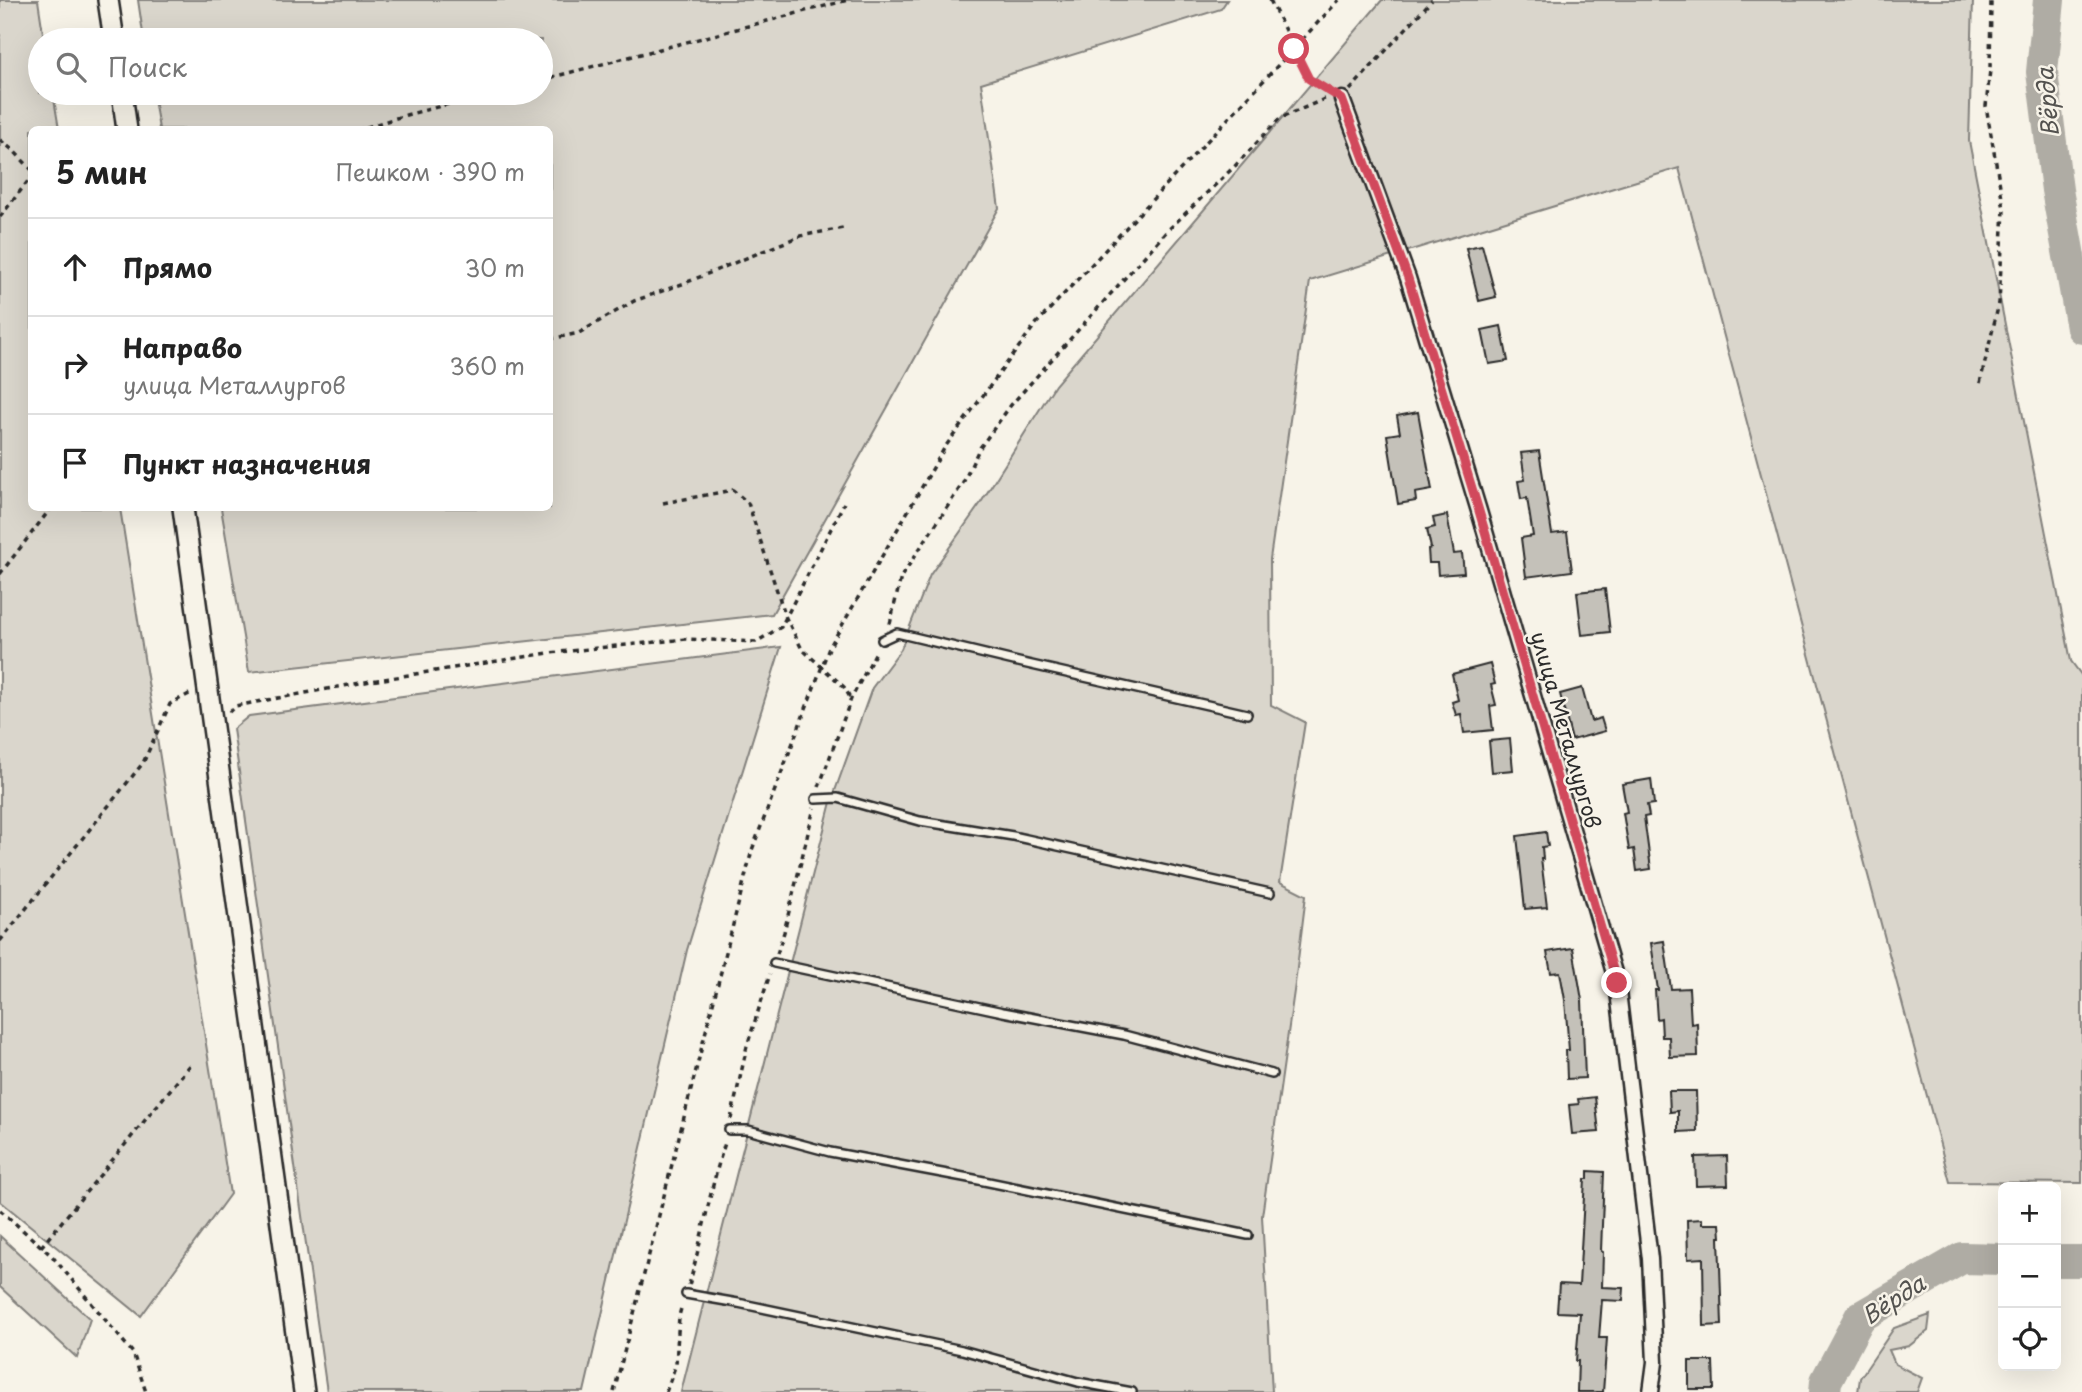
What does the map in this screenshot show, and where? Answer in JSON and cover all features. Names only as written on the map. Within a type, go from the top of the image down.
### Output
[{"type":"street","points":[[108,0],[112,28]]},
{"type":"street","name":"улица Металлургов","points":[[1342,99],[1408,278],[1617,983],[1650,1259],[1656,1362],[1651,1392]]},
{"type":"street","points":[[124,105],[126,126]]},
{"type":"street","points":[[183,511],[304,1392]]},
{"type":"lane","points":[[882,640],[897,632],[1014,662],[1247,714]]},
{"type":"lane","points":[[816,799],[838,798],[920,821],[1013,836],[1270,893]]},
{"type":"lane","points":[[774,963],[1124,1035],[1272,1074]]},
{"type":"lane","points":[[729,1130],[748,1130],[830,1152],[1248,1235]]},
{"type":"lane","points":[[686,1294],[962,1350],[1078,1382],[1132,1392]]},
{"type":"path","points":[[553,77],[848,0]]},
{"type":"path","points":[[1270,0],[1309,79],[1342,99]]},
{"type":"path","points":[[614,1392],[752,850],[828,648],[945,447],[1035,325],[1339,0]]},
{"type":"path","points":[[1980,383],[1999,303],[2004,209],[1986,106],[1990,70],[1991,0]]},
{"type":"path","points":[[372,126],[448,105]]},
{"type":"path","points":[[0,140],[28,166]]},
{"type":"path","points":[[0,217],[28,181]]},
{"type":"path","points":[[553,338],[579,333],[634,301],[800,236],[843,228]]},
{"type":"path","points":[[663,503],[733,490],[748,503],[786,618],[802,649],[844,687],[851,699]]},
{"type":"path","points":[[213,729],[235,706],[371,681],[549,653],[686,639],[756,642],[781,627],[844,503]]},
{"type":"path","points":[[0,574],[49,511]]},
{"type":"path","points":[[0,941],[143,763],[170,704],[207,683]]},
{"type":"path","points":[[41,1247],[192,1063]]},
{"type":"path","points":[[0,1210],[52,1256],[133,1353],[146,1392]]},
{"type":"shaded area","points":[[0,0],[38,0],[42,28],[28,28],[28,105],[55,105],[58,126],[28,126],[28,511],[120,511],[230,1194],[141,1316],[0,1201]]},
{"type":"shaded area","points":[[138,0],[1227,0],[1221,9],[981,83],[999,208],[772,614],[249,672],[222,511],[553,511],[553,126],[158,126],[155,105],[553,105],[553,28],[142,28]]},
{"type":"shaded area","points":[[1382,0],[1973,0],[1969,141],[2071,661],[2082,676],[2082,1183],[1950,1182],[1679,168],[1310,281],[1270,559],[1271,705],[1305,722],[1280,882],[1306,895],[1262,1216],[1272,1392],[681,1392],[831,802],[872,688],[901,649],[930,575],[980,504],[1055,385]]},
{"type":"shaded area","points":[[781,647],[687,950],[584,1392],[327,1392],[233,729],[249,716]]},
{"type":"shaded area","points":[[0,1236],[90,1319],[77,1358],[0,1287]]},
{"type":"shaded area","points":[[1930,1315],[1928,1331],[1909,1346],[1889,1350],[1895,1364],[1922,1378],[1917,1392],[1858,1392],[1860,1378],[1894,1328]]},
{"type":"building","points":[[1482,245],[1496,297],[1479,301],[1466,248]]},
{"type":"building","points":[[1501,326],[1508,361],[1489,364],[1482,330]]},
{"type":"building","points":[[1418,412],[1432,490],[1415,493],[1416,501],[1398,504],[1387,435],[1400,433],[1397,416]]},
{"type":"building","points":[[1539,451],[1552,534],[1567,532],[1572,571],[1526,577],[1521,538],[1533,536],[1527,498],[1521,499],[1518,481],[1525,480],[1521,453]]},
{"type":"building","points":[[1447,515],[1454,554],[1462,553],[1464,573],[1438,575],[1437,563],[1429,563],[1428,549],[1431,548],[1427,529],[1435,527],[1433,518]]},
{"type":"building","points":[[1605,589],[1610,632],[1582,635],[1577,592]]},
{"type":"building","points":[[1490,664],[1496,705],[1490,706],[1493,730],[1464,733],[1461,714],[1456,715],[1452,702],[1458,700],[1452,674]]},
{"type":"building","points":[[1582,688],[1591,721],[1601,718],[1605,731],[1572,740],[1560,694]]},
{"type":"building","points":[[1510,739],[1513,770],[1492,772],[1489,741]]},
{"type":"building","points":[[1651,779],[1654,804],[1647,805],[1649,816],[1644,817],[1651,869],[1637,871],[1634,849],[1629,850],[1622,784]]},
{"type":"building","points":[[1546,832],[1548,846],[1542,847],[1541,859],[1547,907],[1525,909],[1517,836]]},
{"type":"building","points":[[1664,941],[1671,989],[1689,988],[1691,1024],[1697,1023],[1698,1056],[1670,1057],[1669,1037],[1662,1037],[1661,1018],[1657,1019],[1655,990],[1658,990],[1651,943]]},
{"type":"building","points":[[1573,948],[1582,1000],[1585,1078],[1567,1079],[1566,1050],[1569,1050],[1565,1000],[1560,972],[1551,973],[1547,952]]},
{"type":"building","points":[[1669,1091],[1696,1091],[1697,1131],[1678,1132],[1678,1111],[1670,1112]]},
{"type":"building","points":[[1595,1097],[1599,1132],[1572,1134],[1569,1105],[1579,1104],[1578,1099]]},
{"type":"building","points":[[1727,1156],[1728,1185],[1696,1186],[1695,1157]]},
{"type":"building","points":[[1588,1171],[1604,1172],[1602,1287],[1624,1288],[1623,1301],[1602,1300],[1599,1338],[1607,1338],[1603,1392],[1577,1392],[1576,1361],[1580,1313],[1557,1312],[1559,1284],[1579,1285],[1585,1179],[1588,1179]]},
{"type":"building","points":[[1702,1219],[1702,1224],[1720,1224],[1722,1325],[1704,1326],[1703,1258],[1688,1259],[1687,1220]]},
{"type":"building","points":[[1689,1361],[1713,1361],[1714,1389],[1689,1389]]},
{"type":"waterway","name":"Вёрда","points":[[2049,0],[2042,72],[2057,190],[2082,328]]},
{"type":"waterway","name":"Вёрда","points":[[1825,1392],[1826,1381],[1860,1317],[1962,1258],[1998,1259]]},
{"type":"waterway","name":"Вёрда","points":[[2061,1261],[2082,1261]]},
{"type":"route","points":[[1294,49],[1309,79],[1342,99],[1408,278],[1617,983]]}]
